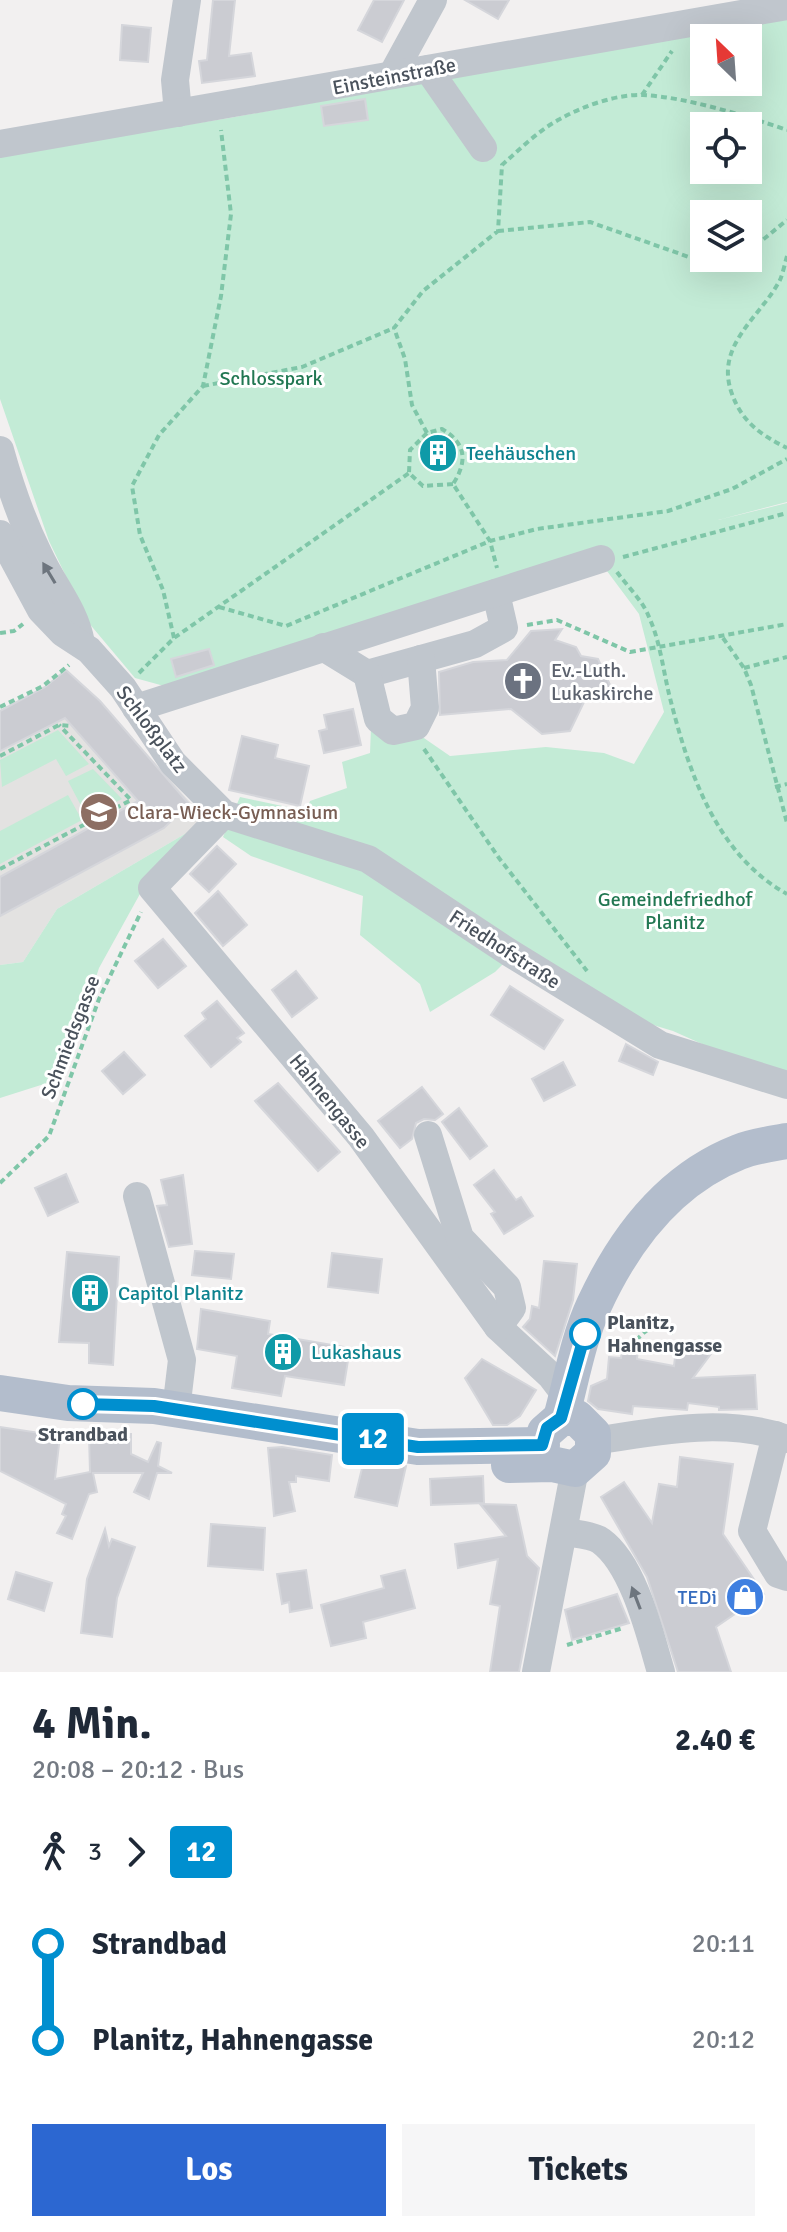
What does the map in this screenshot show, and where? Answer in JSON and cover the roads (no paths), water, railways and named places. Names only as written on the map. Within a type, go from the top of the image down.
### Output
[{"type":"main road","points":[[0,1393],[68,1403],[165,1408],[423,1447],[565,1439],[593,1307],[625,1249],[656,1208],[697,1173],[740,1151],[787,1141]]},
{"type":"street","points":[[178,113],[175,80],[187,0]]},
{"type":"street","points":[[392,75],[433,0]]},
{"type":"street","name":"Einsteinstraße","points":[[0,144],[680,22],[721,8],[787,6]]},
{"type":"street","points":[[428,69],[483,148]]},
{"type":"street","points":[[0,450],[12,493],[40,558],[76,618],[85,647]]},
{"type":"street","points":[[0,534],[31,597],[63,633],[85,647]]},
{"type":"street","points":[[131,691],[323,647],[601,559]]},
{"type":"street","points":[[367,674],[475,644],[504,628],[496,593]]},
{"type":"street","name":"Schloßplatz","points":[[85,647],[131,691],[173,763],[224,814]]},
{"type":"street","points":[[323,647],[367,674],[378,719],[393,731],[413,726],[425,708],[421,659]]},
{"type":"street","name":"Hahnengasse","points":[[224,814],[152,888],[361,1137],[498,1327],[551,1376],[565,1439]]},
{"type":"street","name":"Friedhofstraße","points":[[224,814],[368,859],[510,953],[660,1045],[787,1085]]},
{"type":"street","points":[[428,1135],[460,1238],[507,1287],[512,1308],[498,1327]]},
{"type":"street","points":[[137,1196],[182,1360],[165,1408]]},
{"type":"street","points":[[536,1672],[565,1532],[565,1439],[682,1429],[747,1428],[782,1437],[752,1531],[778,1574],[787,1577]]},
{"type":"street","points":[[565,1532],[600,1540],[620,1562],[661,1672]]},
{"type":"place","name":"Teehäuschen","points":[[438,453]]},
{"type":"place","name":"Ev.-Luth. Lukaskirche","points":[[523,681]]},
{"type":"place","name":"Clara-Wieck-Gymnasium","points":[[99,812]]},
{"type":"place","name":"Capitol Planitz","points":[[90,1293]]},
{"type":"place","name":"Planitz, Hahnengasse","points":[[585,1334]]},
{"type":"place","name":"Lukashaus","points":[[283,1352]]},
{"type":"place","name":"Strandbad","points":[[83,1404]]},
{"type":"place","name":"TEDi","points":[[745,1597]]},
{"type":"park label","name":"Schlosspark","points":[[271,378]]},
{"type":"park label","name":"Gemeindefriedhof Planitz","points":[[675,910]]}]
